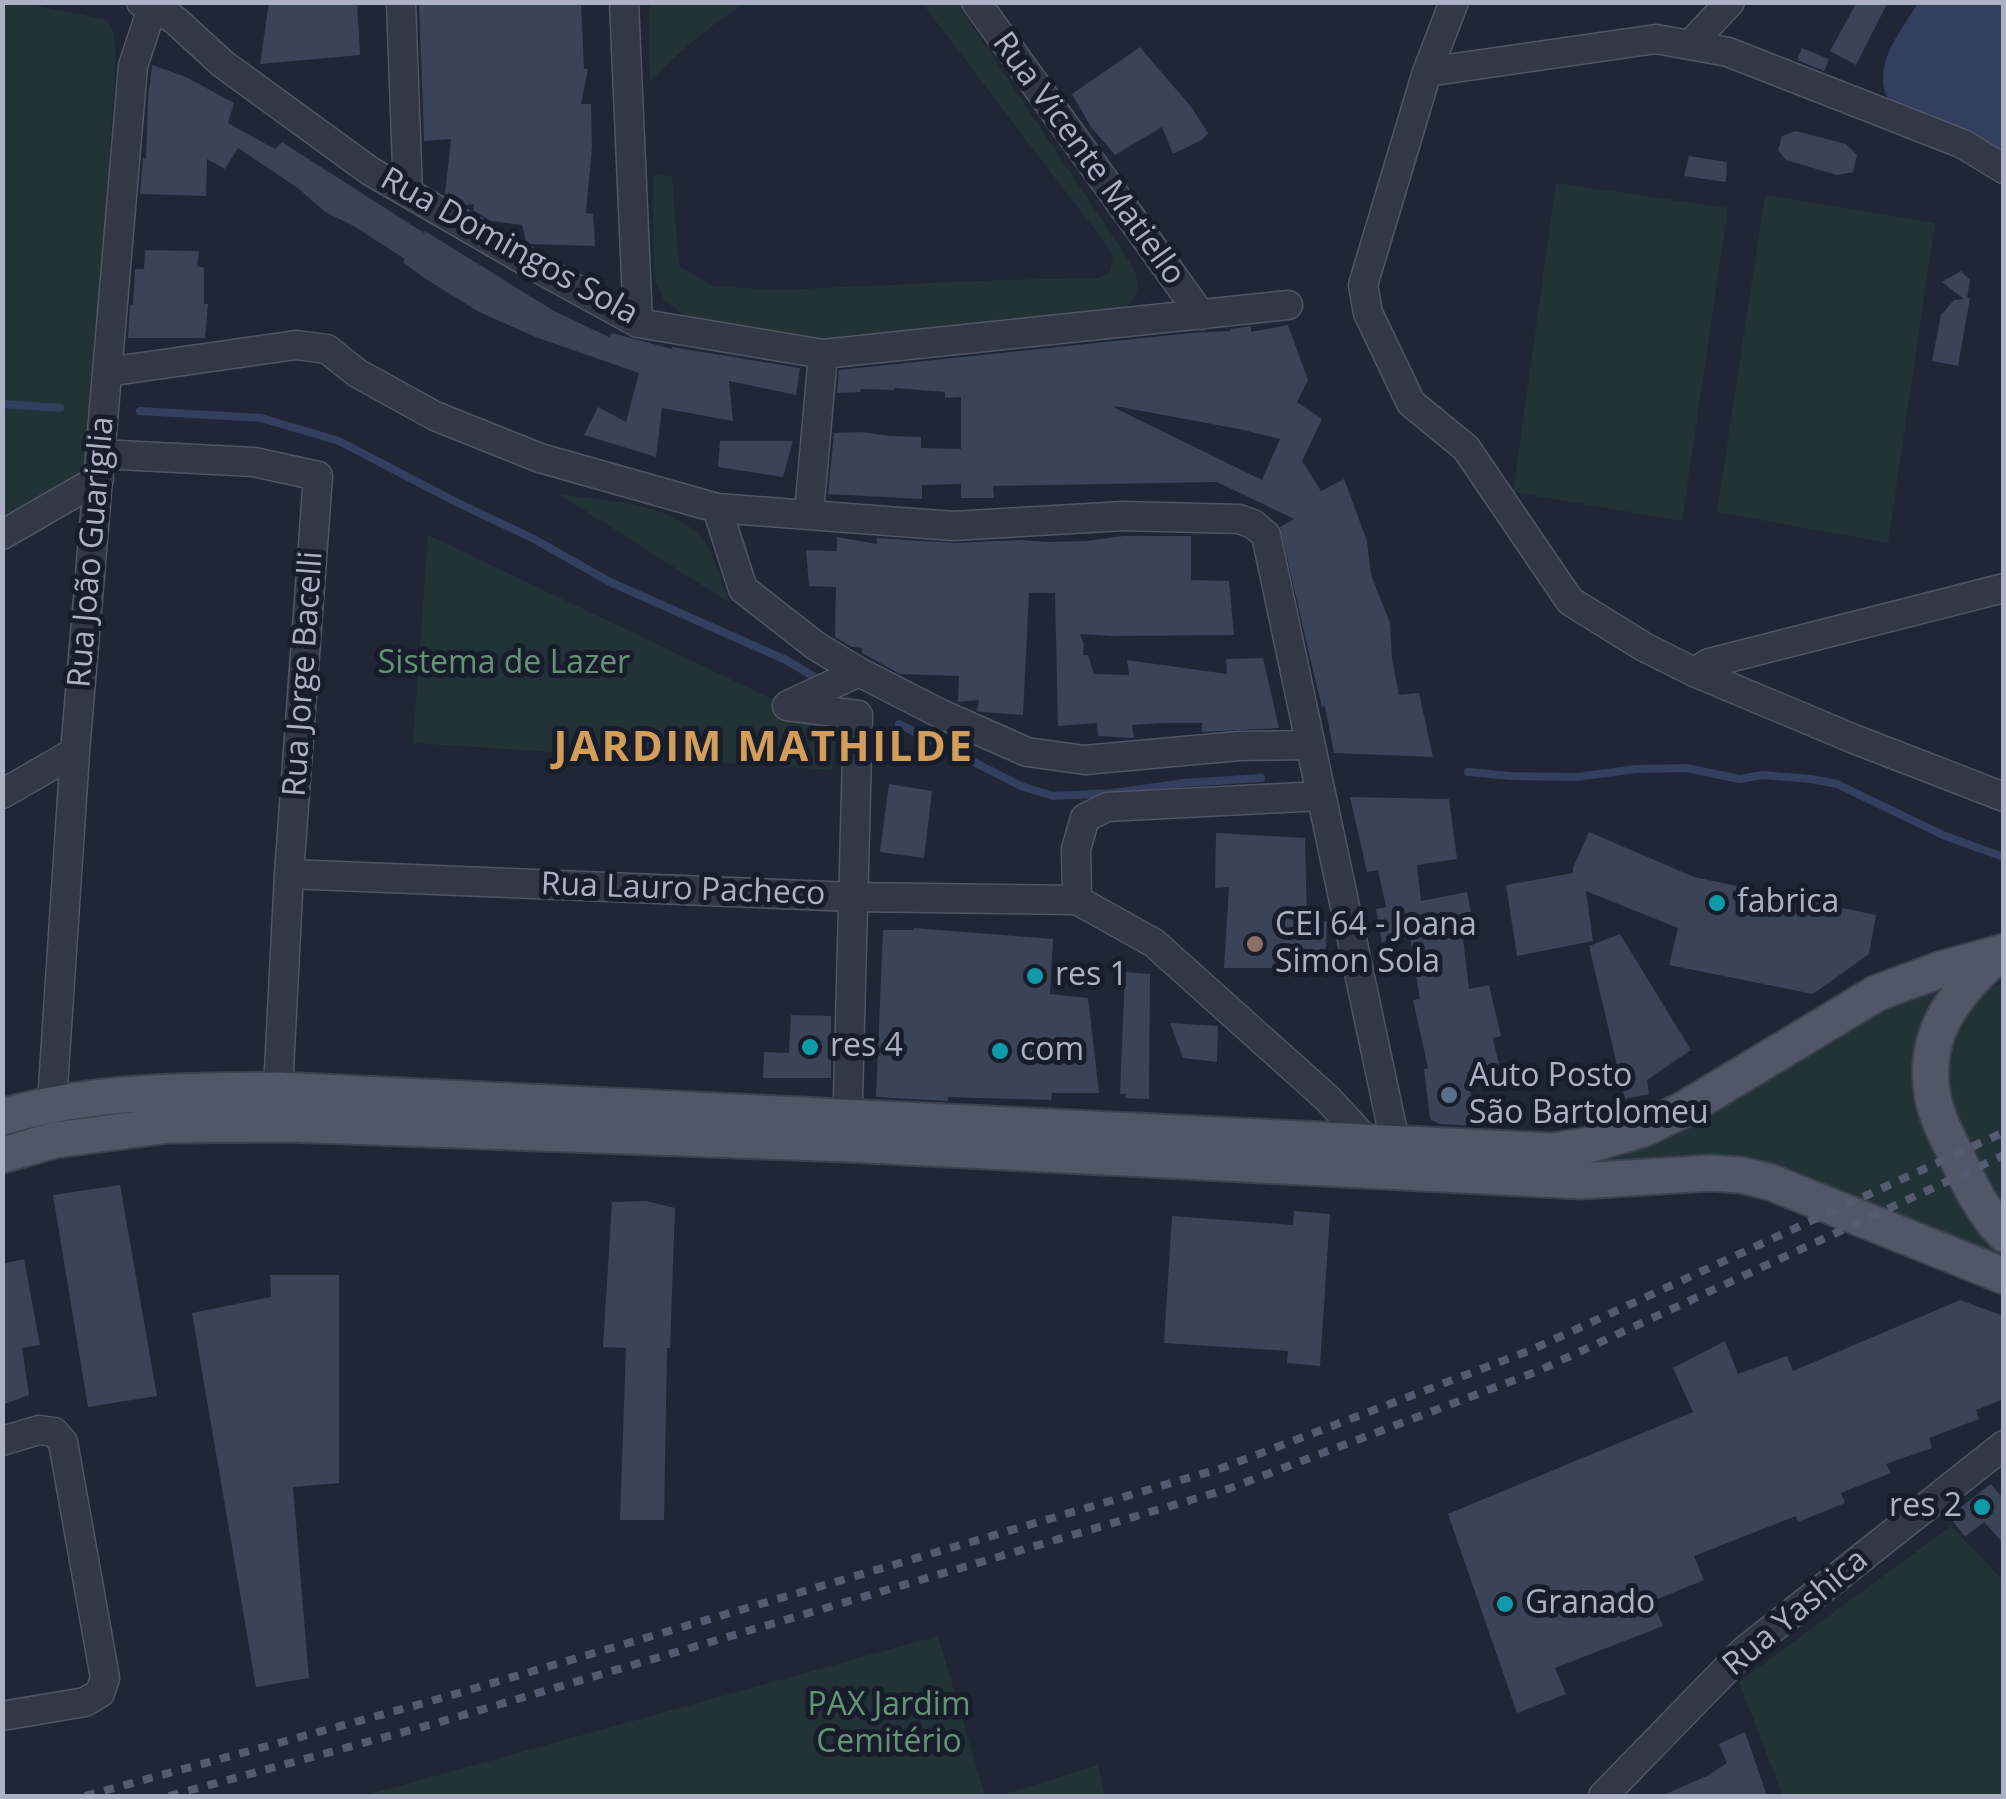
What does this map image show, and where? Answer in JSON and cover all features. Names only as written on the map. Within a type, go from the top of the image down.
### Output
[{"type":"main road","points":[[2,1117],[52,1104],[145,1092],[278,1090],[1386,1152],[1552,1151],[1628,1134],[1682,1110],[1878,993],[1908,980],[2002,953]]},
{"type":"main road","points":[[2002,953],[1966,984],[1943,1018],[1931,1058],[1931,1078],[1938,1117],[1972,1191],[2004,1234]]},
{"type":"main road","points":[[6,1154],[36,1130],[52,1104]]},
{"type":"main road","points":[[6,1154],[55,1140],[169,1125],[847,1120]]},
{"type":"main road","points":[[1386,1152],[1581,1181],[1711,1172],[1740,1175],[1770,1182],[1996,1271]]},
{"type":"street","points":[[401,2],[408,193]]},
{"type":"street","points":[[624,2],[638,322]]},
{"type":"street","name":"Rua Vicente Matiello","points":[[976,2],[1201,315]]},
{"type":"street","points":[[1454,2],[1427,72],[1362,285],[1368,313],[1411,404],[1466,448],[1570,601],[1644,647],[1694,672],[1854,740],[2004,797]]},
{"type":"street","points":[[1690,45],[1730,2]]},
{"type":"street","name":"Rua Domingos Sola","points":[[149,3],[176,20],[223,64],[370,171],[638,322],[823,354],[1288,305]]},
{"type":"street","name":"Rua João Guariglia","points":[[52,1104],[71,815],[132,66],[149,3]]},
{"type":"street","points":[[1427,72],[1656,39],[1728,52],[1963,144],[2004,168]]},
{"type":"street","points":[[107,372],[296,344],[327,349],[357,373],[435,416],[540,458],[717,508],[952,526],[1123,516],[1239,520],[1253,524],[1266,536],[1321,796],[1386,1152]]},
{"type":"street","points":[[808,514],[823,354]]},
{"type":"street","name":"Rua Jorge Bacelli","points":[[100,466],[254,462],[318,476],[289,874],[278,1090]]},
{"type":"street","points":[[2,536],[50,507],[100,466]]},
{"type":"street","points":[[50,507],[80,514],[94,533]]},
{"type":"street","points":[[717,508],[743,589],[816,646],[859,672],[1026,752],[1085,760],[1239,746],[1310,745]]},
{"type":"street","points":[[1694,672],[1709,663],[2004,588]]},
{"type":"street","points":[[847,1120],[858,715],[787,706],[859,672]]},
{"type":"street","points":[[8,791],[76,752]]},
{"type":"street","points":[[8,791],[38,786],[63,802],[71,815]]},
{"type":"street","points":[[1321,796],[1108,807],[1085,818],[1076,849],[1077,900],[1154,943],[1386,1152]]},
{"type":"street","name":"Rua Lauro Pacheco","points":[[289,874],[853,897],[1077,900]]},
{"type":"street","points":[[2,1441],[39,1430],[54,1432],[63,1442],[105,1678],[100,1693],[85,1702],[2,1716]]},
{"type":"street","name":"Rua Yashica","points":[[1603,1796],[1744,1651],[2004,1446]]},
{"type":"green space","points":[[16,2],[108,20],[116,55],[96,364],[83,472],[3,518],[2,3]]},
{"type":"green space","points":[[649,2],[746,3],[696,39],[650,81]]},
{"type":"green space","points":[[922,3],[957,3],[1130,262],[1138,288],[1124,311],[836,340],[774,339],[720,327],[680,312],[664,300],[654,278],[653,175],[672,176],[679,266],[713,286],[777,290],[1098,278],[1110,273],[1113,259],[1107,246]]},
{"type":"green space","points":[[1556,183],[1728,208],[1682,521],[1513,492]]},
{"type":"green space","points":[[1765,195],[1935,223],[1888,543],[1717,512]]},
{"type":"green space","name":"Sistema de Lazer","points":[[559,494],[635,505],[688,525],[710,552],[730,603]]},
{"type":"green space","name":"Sistema de Lazer","points":[[428,535],[837,730],[832,770],[413,743]]},
{"type":"green space","points":[[1949,979],[1928,1014],[1983,1235],[1999,1251],[1962,1244],[1857,1208],[1582,1169],[1583,1158],[1856,1021]]},
{"type":"green space","points":[[2003,983],[2003,1209],[1947,1109],[1945,1046],[1979,993]]},
{"type":"green space","points":[[1951,1526],[2003,1580],[2003,1796],[1783,1796],[1739,1682]]},
{"type":"green space","name":"PAX Jardim Cemitério","points":[[938,1636],[985,1796],[363,1796]]},
{"type":"green space","name":"PAX Jardim Cemitério","points":[[1098,1765],[1105,1796],[999,1796]]},
{"type":"water","points":[[1918,3],[2003,3],[2003,154],[1890,102],[1884,89],[1885,63]]},
{"type":"building","points":[[269,2],[357,2],[360,55],[260,64]]},
{"type":"building","points":[[419,2],[581,2],[584,69],[588,69],[581,104],[591,104],[586,213],[593,214],[595,246],[531,244],[526,241],[522,225],[491,221],[473,210],[474,204],[464,205],[445,194],[451,139],[424,141]]},
{"type":"building","points":[[1857,2],[1888,2],[1856,65],[1830,51]]},
{"type":"building","points":[[1140,47],[1208,133],[1173,154],[1162,127],[1115,155],[1091,127],[1072,94]]},
{"type":"building","points":[[1802,48],[1829,59],[1824,71],[1797,60]]},
{"type":"building","points":[[152,65],[186,77],[234,103],[228,123],[275,149],[282,142],[554,311],[609,337],[612,333],[672,349],[800,368],[796,395],[729,381],[733,421],[662,408],[656,457],[584,435],[598,407],[626,422],[639,373],[538,338],[479,312],[424,278],[403,262],[405,259],[325,212],[299,189],[238,148],[225,169],[207,159],[206,196],[140,194]]},
{"type":"building","points":[[1796,131],[1846,144],[1857,155],[1853,172],[1837,175],[1786,160],[1778,150],[1782,136]]},
{"type":"building","points":[[1689,156],[1727,162],[1726,182],[1684,176]]},
{"type":"building","points":[[145,250],[199,251],[197,266],[204,268],[204,304],[208,304],[205,338],[128,338],[135,269],[144,269]]},
{"type":"building","points":[[1961,271],[1970,280],[1970,298],[1958,366],[1932,361],[1941,315],[1954,300],[1964,299],[1942,282]]},
{"type":"building","points":[[1288,325],[1308,380],[1297,402],[1322,419],[1302,461],[1321,491],[1344,479],[1367,541],[1371,575],[1390,623],[1399,695],[1419,693],[1433,757],[1334,753],[1280,527],[1294,519],[1217,482],[993,486],[994,498],[961,498],[961,484],[922,485],[922,499],[828,494],[834,433],[921,437],[921,448],[961,449],[961,397],[945,398],[945,392],[894,388],[837,393],[839,370],[1251,326],[1251,332]],"holes":[[[1115,406],[1280,439],[1262,480]]]},
{"type":"building","points":[[720,441],[793,441],[783,477],[718,467]]},
{"type":"building","points":[[1123,536],[1191,536],[1191,580],[1229,581],[1234,635],[1080,634],[1083,655],[1088,655],[1094,674],[1129,675],[1127,660],[1227,674],[1226,659],[1263,658],[1279,728],[1202,732],[1202,723],[1132,725],[1134,738],[1098,736],[1097,723],[1058,726],[1055,593],[1029,593],[1023,715],[977,711],[979,700],[958,702],[959,676],[900,674],[862,653],[862,648],[835,637],[836,587],[809,586],[806,550],[837,551],[837,537],[877,544],[877,538],[954,543],[1086,541]]},
{"type":"building","points":[[889,784],[932,791],[924,858],[880,852]]},
{"type":"building","points":[[1350,797],[1449,799],[1457,859],[1417,865],[1421,901],[1467,892],[1474,928],[1462,930],[1469,989],[1489,985],[1501,1036],[1493,1038],[1499,1065],[1467,1072],[1476,1126],[1439,1124],[1430,1119],[1424,1069],[1428,1068],[1413,1000],[1420,999],[1410,938],[1382,942],[1376,909],[1386,907],[1378,870],[1367,872]]},
{"type":"building","name":"fabrica","points":[[1589,832],[1694,877],[1876,915],[1869,954],[1813,994],[1669,965],[1678,928],[1586,891],[1593,941],[1517,956],[1506,885],[1573,873]]},
{"type":"building","points":[[1216,833],[1305,838],[1307,920],[1327,921],[1325,968],[1224,968],[1229,887],[1215,888]]},
{"type":"building","points":[[914,928],[1053,939],[1050,994],[1088,998],[1099,1093],[1052,1093],[1051,1100],[876,1097],[883,930]]},
{"type":"building","points":[[1620,934],[1691,1050],[1647,1080],[1649,1094],[1625,1099],[1589,946]]},
{"type":"building","points":[[1125,972],[1150,974],[1149,1099],[1125,1098],[1126,1094],[1120,1094]]},
{"type":"building","name":"res 4","points":[[791,1015],[831,1016],[831,1078],[763,1078],[764,1052],[789,1053]]},
{"type":"building","points":[[1170,1023],[1218,1026],[1217,1062],[1183,1058]]},
{"type":"building","points":[[120,1185],[157,1396],[88,1407],[53,1195]]},
{"type":"building","points":[[646,1201],[675,1208],[667,1348],[664,1520],[620,1520],[626,1348],[603,1347],[612,1202]]},
{"type":"building","points":[[1294,1211],[1330,1214],[1320,1366],[1287,1363],[1288,1351],[1164,1343],[1172,1216],[1293,1225]]},
{"type":"building","points":[[24,1259],[40,1345],[22,1348],[29,1395],[2,1405],[2,1264]]},
{"type":"building","points":[[270,1275],[339,1275],[339,1483],[293,1487],[309,1678],[256,1687],[192,1313],[271,1297]]},
{"type":"building","points":[[1960,1300],[2004,1316],[2004,1399],[1976,1410],[1979,1419],[1929,1438],[1932,1448],[1886,1464],[1891,1473],[1841,1493],[1845,1503],[1798,1522],[1796,1516],[1694,1556],[1704,1580],[1653,1601],[1663,1626],[1555,1668],[1566,1694],[1517,1713],[1448,1514],[1693,1412],[1673,1368],[1725,1341],[1738,1374],[1787,1356],[1793,1371]]},
{"type":"building","name":"res 2","points":[[1991,1484],[2004,1499],[2004,1544],[1984,1522],[1965,1537],[1949,1516]]},
{"type":"building","points":[[1745,1732],[1767,1796],[1661,1796],[1727,1763],[1719,1744]]},
{"type":"waterway","points":[[2,404],[60,408]]},
{"type":"waterway","points":[[140,411],[261,418],[339,441],[534,539],[610,582],[786,660],[818,679]]},
{"type":"waterway","points":[[899,724],[1021,786],[1053,796],[1261,778]]},
{"type":"waterway","points":[[1468,772],[1577,777],[1636,769],[1687,768],[1739,779],[1763,775],[1811,779],[1837,784],[1945,836],[2004,857]]},
{"type":"railway","points":[[85,1796],[428,1702],[1222,1468],[1531,1350],[2004,1132]]},
{"type":"railway","points":[[169,1796],[433,1724],[1228,1489],[1538,1371],[2004,1155]]},
{"type":"place","name":"fabrica","points":[[1717,903]]},
{"type":"place","name":"CEI 64 - Joana Simon Sola","points":[[1255,944]]},
{"type":"place","name":"res 1","points":[[1035,976]]},
{"type":"place","name":"res 4","points":[[810,1047]]},
{"type":"place","name":"com","points":[[1000,1051]]},
{"type":"place","name":"Auto Posto São Bartolomeu","points":[[1449,1095]]},
{"type":"place","name":"res 2","points":[[1982,1507]]},
{"type":"place","name":"Granado","points":[[1505,1604]]},
{"type":"district","name":"JARDIM MATHILDE","points":[[764,749]]}]
